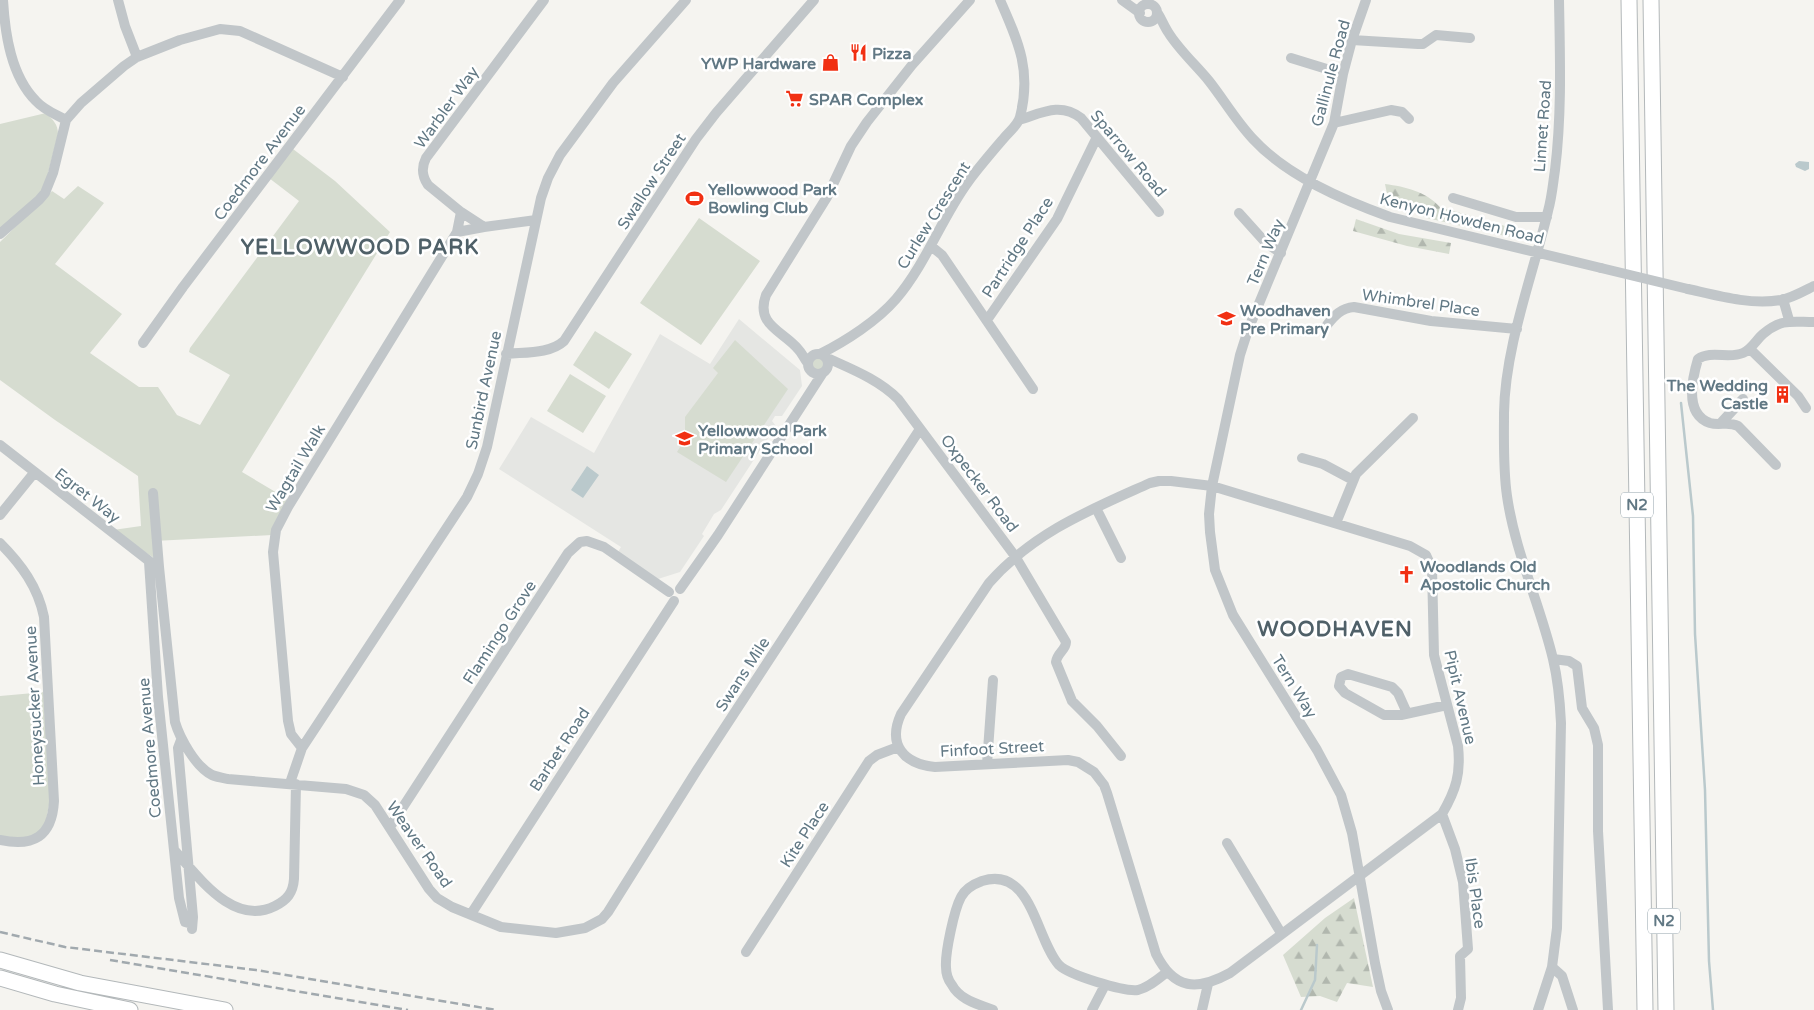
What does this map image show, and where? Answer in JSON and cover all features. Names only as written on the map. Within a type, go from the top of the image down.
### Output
[{"type":"highway","name":"N2","points":[[1630,0],[1645,1010]]},
{"type":"highway","name":"N2","points":[[1651,0],[1666,1010]]},
{"type":"highway","points":[[1662,833],[1676,1010]]},
{"type":"highway","points":[[0,960],[80,984],[225,1010]]},
{"type":"highway","points":[[0,978],[55,994],[130,1010]]},
{"type":"street","points":[[3,0],[10,50],[26,90],[41,106],[66,120]]},
{"type":"street","points":[[118,0],[125,26],[137,57]]},
{"type":"street","name":"Coedmore Avenue","points":[[143,343],[183,287],[400,0]]},
{"type":"street","name":"Warbler Way","points":[[484,227],[461,212],[428,185],[422,174],[424,162],[544,0]]},
{"type":"street","name":"Sunbird Avenue","points":[[174,850],[221,899],[235,907],[260,911],[284,901],[292,891],[294,879],[293,784],[302,748],[472,487],[478,474],[487,447],[544,187],[560,155],[614,83],[686,0]]},
{"type":"street","name":"Swallow Street","points":[[506,354],[549,350],[564,341],[696,139],[814,0]]},
{"type":"street","points":[[824,361],[798,348],[768,323],[763,302],[772,284],[827,197],[852,146],[880,104],[970,0]]},
{"type":"street","name":"Curlew Crescent","points":[[824,361],[840,344],[882,313],[897,298],[931,246],[968,183],[1019,120],[1024,89],[1022,57],[1017,39],[1000,0]]},
{"type":"street","name":"Gallinule Road","points":[[1311,182],[1334,123],[1343,74],[1366,0]]},
{"type":"street","name":"Linnet Road","points":[[1538,252],[1547,217],[1560,119],[1559,0]]},
{"type":"street","points":[[1124,2],[1153,5]]},
{"type":"street","name":"Kenyon Howden Road","points":[[1124,2],[1140,13],[1144,21],[1150,21],[1168,32]]},
{"type":"street","points":[[1140,13],[1141,8],[1153,5]]},
{"type":"street","points":[[1150,21],[1155,18],[1153,5]]},
{"type":"street","name":"Kenyon Howden Road","points":[[1153,5],[1168,32],[1209,81],[1253,140],[1286,166],[1311,182],[1364,208],[1416,225],[1538,252],[1688,289],[1747,301],[1783,299],[1814,286]]},
{"type":"street","points":[[0,234],[45,193],[53,174],[66,120],[80,104],[137,57],[180,40],[210,31],[240,31],[343,77]]},
{"type":"street","points":[[1352,40],[1423,44],[1436,35],[1470,38]]},
{"type":"street","points":[[1291,58],[1343,74]]},
{"type":"street","name":"Sparrow Road","points":[[1019,120],[1049,110],[1068,110],[1081,118],[1159,212]]},
{"type":"street","points":[[1334,123],[1391,110],[1402,112],[1409,119]]},
{"type":"street","name":"Partridge Place","points":[[987,320],[1057,219],[1097,137]]},
{"type":"street","name":"Tern Way","points":[[1311,182],[1248,330],[1240,355],[1212,486],[1209,514],[1210,532],[1215,570],[1233,615],[1317,750],[1336,784],[1346,810],[1379,982],[1388,1010]]},
{"type":"street","points":[[1453,198],[1516,217],[1547,217]]},
{"type":"street","name":"Wagtail Walk","points":[[302,748],[291,734],[288,721],[273,552],[276,530],[288,507],[457,232],[461,212]]},
{"type":"street","points":[[1239,213],[1266,243],[1281,253]]},
{"type":"street","points":[[457,232],[536,220]]},
{"type":"street","points":[[931,246],[942,255],[1033,390]]},
{"type":"street","points":[[1538,252],[1517,329],[1506,388],[1504,447],[1506,489],[1517,542],[1553,659],[1559,697],[1562,751],[1556,928],[1552,967],[1538,1010]]},
{"type":"street","points":[[1783,299],[1789,320]]},
{"type":"street","name":"Whimbrel Place","points":[[1327,325],[1336,314],[1354,307],[1431,321],[1517,329]]},
{"type":"street","points":[[1776,465],[1738,426],[1730,423],[1713,424],[1698,414],[1691,394],[1698,359],[1706,355],[1737,355],[1750,349],[1763,334],[1789,320],[1814,322]]},
{"type":"street","points":[[798,348],[813,374],[824,361]]},
{"type":"street","points":[[1750,349],[1798,396],[1806,408]]},
{"type":"street","points":[[806,397],[810,357],[824,361]]},
{"type":"street","points":[[671,596],[674,587],[680,589],[718,535],[806,397],[824,361]]},
{"type":"street","name":"Oxpecker Road","points":[[824,361],[846,366],[889,390],[898,399],[1016,556],[1066,642],[1065,647],[1058,654],[1056,662],[1072,701],[1098,726],[1121,756]]},
{"type":"street","points":[[1720,424],[1743,399]]},
{"type":"street","points":[[1336,523],[1352,480],[1364,465],[1413,418]]},
{"type":"street","name":"Swans Mile","points":[[585,928],[602,919],[608,912],[697,770],[920,429]]},
{"type":"street","name":"Egret Way","points":[[0,445],[148,562],[159,567]]},
{"type":"street","points":[[1302,458],[1323,464],[1352,480]]},
{"type":"street","points":[[0,515],[34,473]]},
{"type":"street","points":[[898,747],[896,729],[901,714],[989,583],[1016,556],[1042,536],[1150,483],[1171,481],[1212,486]]},
{"type":"street","name":"Pipit Avenue","points":[[1212,486],[1410,546],[1422,552],[1428,558],[1434,576],[1434,655],[1460,760],[1456,787],[1442,814],[1359,877]]},
{"type":"street","name":"Coedmore Avenue","points":[[153,493],[175,722],[181,740],[208,772],[228,779]]},
{"type":"street","points":[[1096,508],[1120,558]]},
{"type":"street","name":"Flamingo Grove","points":[[390,827],[563,561],[577,544],[587,541],[604,547],[671,596]]},
{"type":"street","name":"Honeysucker Avenue","points":[[0,542],[14,558],[38,593],[44,617],[54,801],[51,819],[47,829],[41,836],[25,842],[0,840]]},
{"type":"street","name":"Coedmore Avenue","points":[[148,562],[158,697],[174,850],[181,906],[185,922],[192,927],[188,866]]},
{"type":"street","name":"Barbet Road","points":[[471,914],[671,596]]},
{"type":"street","points":[[1553,659],[1569,661],[1577,666],[1582,708],[1591,721],[1597,736],[1598,831],[1608,1010]]},
{"type":"street","points":[[1407,713],[1398,693],[1392,688],[1348,674],[1340,677],[1339,686],[1345,693],[1379,713],[1390,716],[1407,713],[1446,705]]},
{"type":"street","points":[[987,764],[993,680]]},
{"type":"street","points":[[181,740],[178,748],[188,866]]},
{"type":"street","name":"Finfoot Street","points":[[898,747],[903,755],[919,765],[935,767],[1068,760],[1086,766],[1099,778],[1107,793],[1156,954],[1166,972]]},
{"type":"street","name":"Kite Place","points":[[746,952],[869,761],[877,755],[898,747]]},
{"type":"street","name":"Weaver Road","points":[[228,779],[346,789],[364,795],[370,800],[390,827],[433,895],[448,905],[502,927],[516,930],[556,933],[585,928]]},
{"type":"street","name":"Ibis Place","points":[[1442,814],[1455,849],[1463,882],[1468,949],[1460,956],[1461,998],[1458,1010]]},
{"type":"street","points":[[1227,843],[1281,933]]},
{"type":"street","points":[[993,1010],[969,1001],[957,993],[949,980],[946,966],[954,916],[959,901],[969,888],[987,880],[1006,881],[1020,890],[1056,961],[1063,968],[1105,984],[1126,990],[1139,990],[1155,982],[1166,972],[1184,983],[1208,984],[1230,973],[1281,933],[1359,877]]},
{"type":"street","points":[[1552,967],[1562,976],[1573,1010]]},
{"type":"street","points":[[1092,1010],[1105,984]]},
{"type":"street","points":[[1202,1010],[1208,984]]},
{"type":"street","points":[[1565,1010],[1569,995]]},
{"type":"shaded area","points":[[1799,161],[1809,162],[1809,169],[1805,171],[1796,167],[1795,164]]},
{"type":"shaded area","name":"Yellowwood Park Primary School","points":[[739,319],[800,370],[802,386],[782,416],[775,416],[772,421],[776,426],[721,510],[714,514],[702,534],[704,536],[680,572],[658,579],[618,552],[621,547],[499,469],[531,417],[594,453],[660,334],[710,364]]},
{"type":"shaded area","points":[[587,466],[599,475],[583,498],[571,490]]},
{"type":"green space","points":[[46,113],[56,125],[58,134],[44,189],[0,232],[0,124]]},
{"type":"green space","points":[[293,149],[335,181],[390,232],[242,472],[289,500],[272,535],[154,541],[154,558],[113,530],[141,526],[138,476],[0,380],[0,242],[52,191],[64,199],[78,186],[104,203],[55,264],[122,314],[90,353],[139,387],[158,387],[177,415],[200,425],[230,375],[189,352],[190,348],[299,201],[269,178]]},
{"type":"green space","points":[[1385,184],[1422,193],[1440,207],[1512,228],[1514,238],[1427,218],[1387,194]]},
{"type":"green space","points":[[699,218],[760,261],[701,345],[640,303]]},
{"type":"green space","points":[[1356,219],[1399,234],[1451,243],[1449,254],[1407,246],[1353,231]]},
{"type":"green space","points":[[595,331],[632,354],[609,389],[573,365]]},
{"type":"green space","points":[[735,340],[788,389],[726,482],[677,452],[685,439],[685,417],[718,373],[713,368]]},
{"type":"green space","points":[[815,358],[821,358],[825,365],[821,372],[815,372],[811,368],[811,362]]},
{"type":"green space","points":[[570,374],[606,396],[583,433],[547,411]]},
{"type":"green space","points":[[45,692],[51,795],[45,826],[32,839],[0,837],[0,696]]},
{"type":"green space","points":[[1354,898],[1373,987],[1347,983],[1337,1002],[1320,996],[1301,997],[1283,955],[1325,918]]},
{"type":"waterway","points":[[1681,403],[1693,516],[1695,634],[1705,790],[1709,961],[1713,1010]]},
{"type":"waterway","points":[[1301,1010],[1315,980],[1317,945]]},
{"type":"railway","points":[[0,932],[65,947],[256,970],[496,1010]]},
{"type":"railway","points":[[110,960],[408,1010]]},
{"type":"place","name":"Pizza","points":[[858,53]]},
{"type":"place","name":"YWP Hardware","points":[[830,63]]},
{"type":"place","name":"SPAR Complex","points":[[795,99]]},
{"type":"place","name":"Yellowwood Park Bowling Club","points":[[694,198]]},
{"type":"place","name":"Woodhaven Pre Primary","points":[[1226,319]]},
{"type":"place","name":"The Wedding Castle","points":[[1782,394]]},
{"type":"place","name":"Yellowwood Park Primary School","points":[[684,439]]},
{"type":"place","name":"Woodlands Old Apostolic Church","points":[[1406,575]]},
{"type":"district","name":"YELLOWWOOD PARK","points":[[360,247]]},
{"type":"district","name":"WOODHAVEN","points":[[1335,629]]}]
